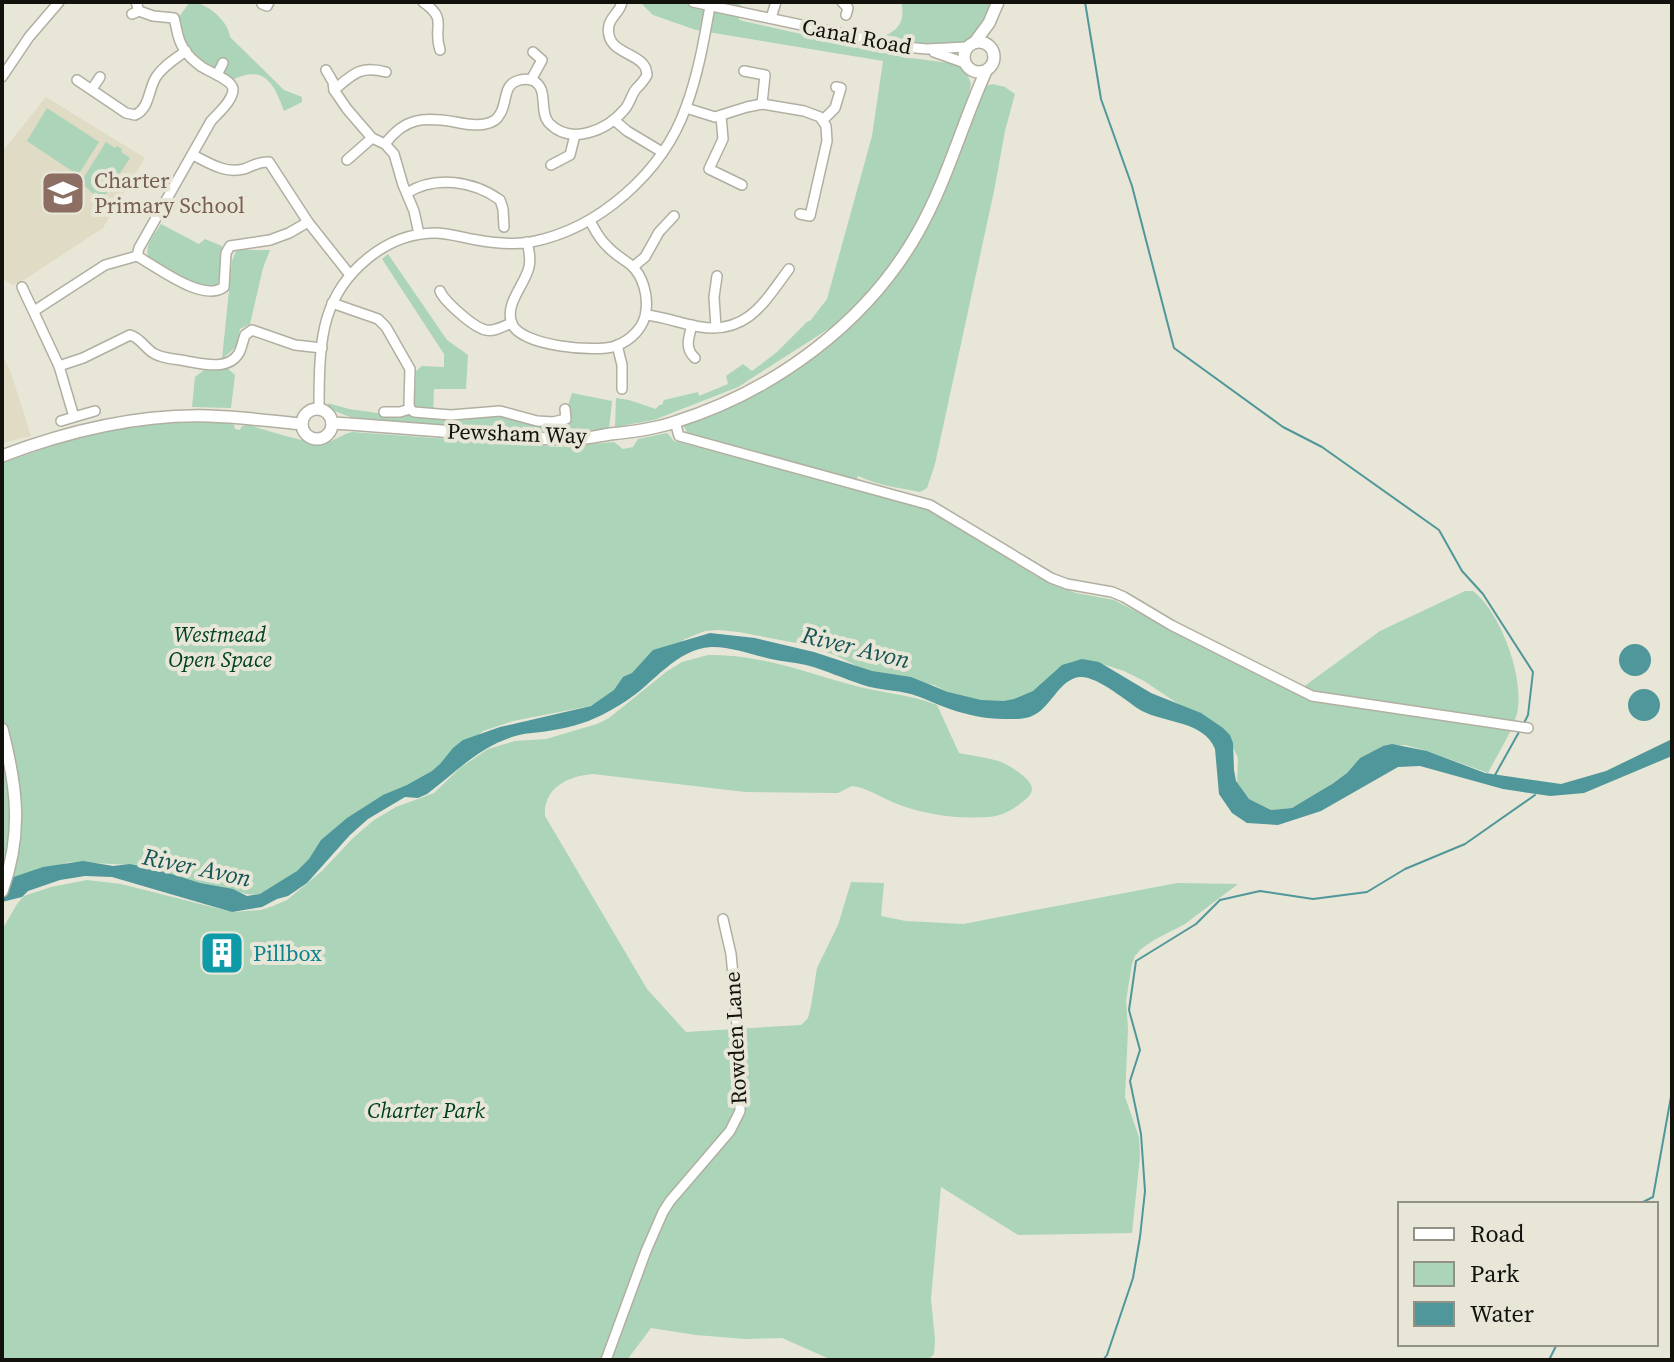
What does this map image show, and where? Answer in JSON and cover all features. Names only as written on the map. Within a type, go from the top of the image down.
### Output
[{"type":"main road","points":[[989,23],[990,46],[995,59],[986,71],[976,72],[968,67],[964,55],[989,23],[998,2]]},
{"type":"main road","points":[[971,45],[980,41],[990,46]]},
{"type":"main road","name":"Pewsham Way","points":[[968,67],[972,101]]},
{"type":"main road","name":"Pewsham Way","points":[[332,423],[575,439],[675,422],[743,395],[801,360],[844,325],[882,284],[917,234],[937,193],[986,71]]},
{"type":"main road","points":[[319,409],[328,413],[332,423],[327,436],[318,439],[305,433],[302,424],[305,414],[319,409]]},
{"type":"main road","points":[[2,456],[91,428],[136,420],[209,416],[302,424]]},
{"type":"main road","points":[[2,729],[15,789],[16,823],[12,858],[2,891]]},
{"type":"street","points":[[2,77],[29,37],[59,2]]},
{"type":"street","points":[[423,2],[438,16],[436,39],[440,50]]},
{"type":"street","points":[[385,144],[396,130],[408,122],[450,117],[477,125],[490,123],[502,112],[507,91],[513,83],[522,79],[538,84],[544,114],[558,130],[575,135],[590,133],[614,120],[647,75],[642,62],[619,50],[610,35],[610,23],[622,2]]},
{"type":"street","name":"Canal Road","points":[[693,2],[898,46],[927,49],[971,45]]},
{"type":"street","points":[[771,18],[776,2]]},
{"type":"street","points":[[319,409],[325,322],[332,303],[350,275],[380,249],[419,234],[443,233],[501,243],[527,242],[561,234],[590,221],[610,207],[651,167],[686,108],[710,6]]},
{"type":"street","points":[[136,9],[153,16],[173,17],[180,43],[186,51],[199,64],[231,84],[232,94],[211,121],[137,256]]},
{"type":"street","points":[[425,42],[436,39]]},
{"type":"street","name":"Canal Road","points":[[927,49],[968,67]]},
{"type":"street","points":[[77,80],[126,113],[138,114],[145,107],[158,74],[186,51]]},
{"type":"street","points":[[531,80],[542,60],[533,52]]},
{"type":"street","points":[[217,75],[223,63]]},
{"type":"street","points":[[334,90],[362,69],[380,68]]},
{"type":"street","points":[[326,70],[334,90],[372,138],[385,144],[396,159],[419,234]]},
{"type":"street","points":[[744,71],[767,75],[762,104]]},
{"type":"street","points":[[92,89],[100,77]]},
{"type":"street","points":[[823,120],[835,108],[840,88]]},
{"type":"street","points":[[686,108],[710,116],[721,116],[762,104],[811,113],[823,120],[827,141],[806,217]]},
{"type":"street","points":[[721,116],[723,139],[706,167],[742,185]]},
{"type":"street","points":[[614,120],[662,152]]},
{"type":"street","points":[[553,160],[570,155],[575,135]]},
{"type":"street","points":[[349,155],[372,138]]},
{"type":"street","points":[[193,155],[230,170],[269,162],[308,222],[350,275]]},
{"type":"street","points":[[407,193],[425,185],[462,183],[497,197],[508,215],[504,227]]},
{"type":"street","points":[[633,267],[645,257],[659,232],[674,216]]},
{"type":"street","points":[[527,242],[530,263],[511,308],[512,323],[522,336],[586,348],[617,345],[637,332],[646,315],[647,301],[633,267],[604,243],[590,221]]},
{"type":"street","points":[[34,311],[105,265],[137,256],[191,287],[220,291],[225,284],[226,253],[230,246],[270,240],[308,222]]},
{"type":"street","points":[[646,315],[692,325],[733,325],[750,317],[779,276],[789,269]]},
{"type":"street","points":[[714,281],[716,327]]},
{"type":"street","points":[[22,287],[59,366],[74,417]]},
{"type":"street","points":[[439,294],[482,329],[491,331],[512,323]]},
{"type":"street","points":[[332,303],[378,319],[386,327],[410,369],[410,409]]},
{"type":"street","points":[[692,325],[688,344],[695,358]]},
{"type":"street","points":[[59,366],[130,335],[136,336],[158,356],[209,365],[218,365],[234,358],[241,350],[245,335],[252,330],[295,345],[322,348]]},
{"type":"street","points":[[617,345],[622,365],[622,389]]},
{"type":"street","points":[[384,412],[410,409],[451,415],[500,411],[553,422],[566,419],[565,409]]},
{"type":"street","points":[[61,421],[95,411]]},
{"type":"street","points":[[675,422],[679,436],[930,505],[1051,578],[1124,597],[1171,625],[1312,696],[1528,728]]},
{"type":"street","name":"Rowden Lane","points":[[606,1360],[663,1212],[730,1131],[740,1111],[734,986],[723,919]]},
{"type":"shaded area","name":"Charter Primary School","points":[[46,97],[145,158],[103,228],[12,285],[2,278],[2,152]]},
{"type":"shaded area","points":[[2,354],[31,436],[2,443]]},
{"type":"green space","points":[[190,2],[203,5],[215,13],[225,24],[230,37],[284,90],[302,97],[302,102],[284,111],[272,85],[260,75],[232,80],[196,56],[186,41],[178,18]]},
{"type":"green space","points":[[640,2],[730,2],[741,5],[739,20],[903,57],[957,64],[967,73],[971,84],[968,100],[935,187],[912,232],[895,258],[851,310],[833,326],[738,387],[654,420],[615,427],[616,398],[656,409],[664,400],[698,392],[699,396],[728,384],[726,376],[743,364],[752,371],[777,352],[811,320],[827,299],[872,136],[883,61],[696,30],[653,15]]},
{"type":"green space","points":[[901,2],[993,2],[974,36],[966,42],[944,46],[886,35],[901,22]]},
{"type":"green space","points":[[993,84],[1015,94],[935,464],[927,488],[920,492],[858,476],[855,482],[690,437],[683,425],[755,394],[799,366],[904,260],[985,86]]},
{"type":"green space","points":[[47,108],[99,142],[78,175],[27,141]]},
{"type":"green space","points":[[106,142],[122,149],[121,152],[130,158],[104,197],[95,192],[93,194],[81,182]]},
{"type":"green space","points":[[161,224],[199,244],[205,239],[222,246],[218,288],[193,286],[149,258],[149,245]]},
{"type":"green space","points":[[270,250],[250,324],[240,329],[236,347],[222,359],[232,261],[236,251]]},
{"type":"green space","points":[[388,254],[447,340],[468,355],[466,389],[434,389],[433,417],[456,419],[496,415],[528,423],[562,424],[572,393],[612,401],[609,429],[545,433],[480,430],[350,417],[332,410],[327,403],[384,414],[414,415],[416,371],[422,366],[444,367],[444,354],[382,259]]},
{"type":"green space","points":[[227,368],[235,375],[231,408],[192,407],[195,377],[204,370]]},
{"type":"green space","name":"Westmead Open Space","points":[[196,420],[230,423],[240,430],[248,425],[322,443],[352,432],[560,447],[614,442],[623,449],[633,447],[638,439],[667,433],[674,441],[929,508],[1034,575],[1076,593],[1114,600],[1295,693],[1380,631],[1465,591],[1473,591],[1493,615],[1509,649],[1518,686],[1516,717],[1488,773],[1405,745],[1383,746],[1360,758],[1347,773],[1317,794],[1292,808],[1271,810],[1249,799],[1237,784],[1238,758],[1228,737],[1144,681],[1096,662],[1006,709],[978,707],[934,685],[877,676],[807,645],[739,632],[705,631],[685,639],[605,699],[590,706],[513,721],[483,731],[429,777],[408,789],[269,892],[247,894],[171,877],[134,865],[69,862],[2,885],[2,463],[90,433]]},
{"type":"green space","name":"Charter Park","points":[[708,655],[746,657],[937,705],[959,753],[1005,764],[1024,777],[1032,789],[1028,797],[1010,811],[998,816],[977,817],[919,811],[852,786],[838,793],[745,792],[593,774],[575,777],[559,785],[548,798],[545,816],[647,989],[686,1032],[801,1025],[808,1018],[817,968],[838,925],[851,882],[884,883],[881,916],[906,921],[963,924],[1177,883],[1238,884],[1185,924],[1141,949],[1132,964],[1126,1001],[1125,1097],[1139,1137],[1140,1156],[1132,1233],[1018,1235],[941,1187],[931,1299],[934,1354],[928,1360],[832,1360],[782,1338],[745,1339],[651,1328],[627,1360],[2,1360],[2,930],[24,896],[87,880],[121,884],[232,912],[273,906],[287,900],[322,871],[374,820],[396,807],[434,793],[460,768],[488,749],[515,741],[546,739],[597,724],[682,662]]},
{"type":"water","points":[[710,633],[755,638],[814,652],[872,671],[911,677],[948,692],[981,700],[1014,699],[1033,691],[1062,665],[1082,659],[1099,662],[1151,693],[1201,713],[1223,728],[1233,743],[1236,781],[1249,799],[1271,810],[1292,808],[1347,773],[1360,758],[1392,744],[1427,751],[1485,773],[1561,784],[1606,771],[1672,739],[1672,756],[1584,793],[1550,796],[1503,789],[1420,766],[1398,767],[1321,811],[1278,825],[1247,823],[1232,813],[1219,794],[1215,749],[1210,740],[1193,728],[1142,711],[1094,680],[1072,679],[1031,717],[990,718],[956,711],[911,694],[863,685],[806,665],[711,647],[698,649],[676,660],[636,694],[597,717],[570,727],[516,736],[488,748],[427,794],[418,798],[405,797],[368,819],[307,883],[288,896],[262,907],[232,912],[112,877],[85,876],[60,880],[28,891],[22,897],[2,902],[2,881],[43,867],[83,861],[113,866],[130,864],[233,889],[247,896],[260,894],[297,871],[321,840],[347,818],[383,795],[432,771],[463,740],[500,727],[591,706],[614,690],[623,677],[632,673],[653,650]]},
{"type":"water","points":[[1635,644],[1646,649],[1651,660],[1646,671],[1635,676],[1624,671],[1619,660],[1624,649]]},
{"type":"water","points":[[1644,689],[1655,694],[1660,705],[1655,716],[1644,721],[1633,716],[1628,705],[1633,694]]},
{"type":"waterway","points":[[1085,2],[1101,99],[1132,186],[1174,348],[1283,427],[1322,447],[1439,530],[1462,571],[1483,594],[1533,672],[1528,715],[1524,723]]},
{"type":"waterway","points":[[1495,775],[1519,732]]},
{"type":"waterway","points":[[1103,1360],[1133,1278],[1145,1191],[1141,1134],[1130,1081],[1140,1050],[1129,1010],[1136,961],[1196,924],[1220,900],[1260,891],[1313,899],[1367,892],[1405,869],[1465,844],[1535,795]]},
{"type":"waterway","points":[[1643,1202],[1653,1197],[1672,1091]]},
{"type":"waterway","points":[[1549,1360],[1556,1346]]},
{"type":"place","name":"Charter Primary School","points":[[63,193]]},
{"type":"place","name":"Pillbox","points":[[222,953]]},
{"type":"water label","name":"River Avon","points":[[856,647]]},
{"type":"water label","name":"River Avon","points":[[197,867]]}]
